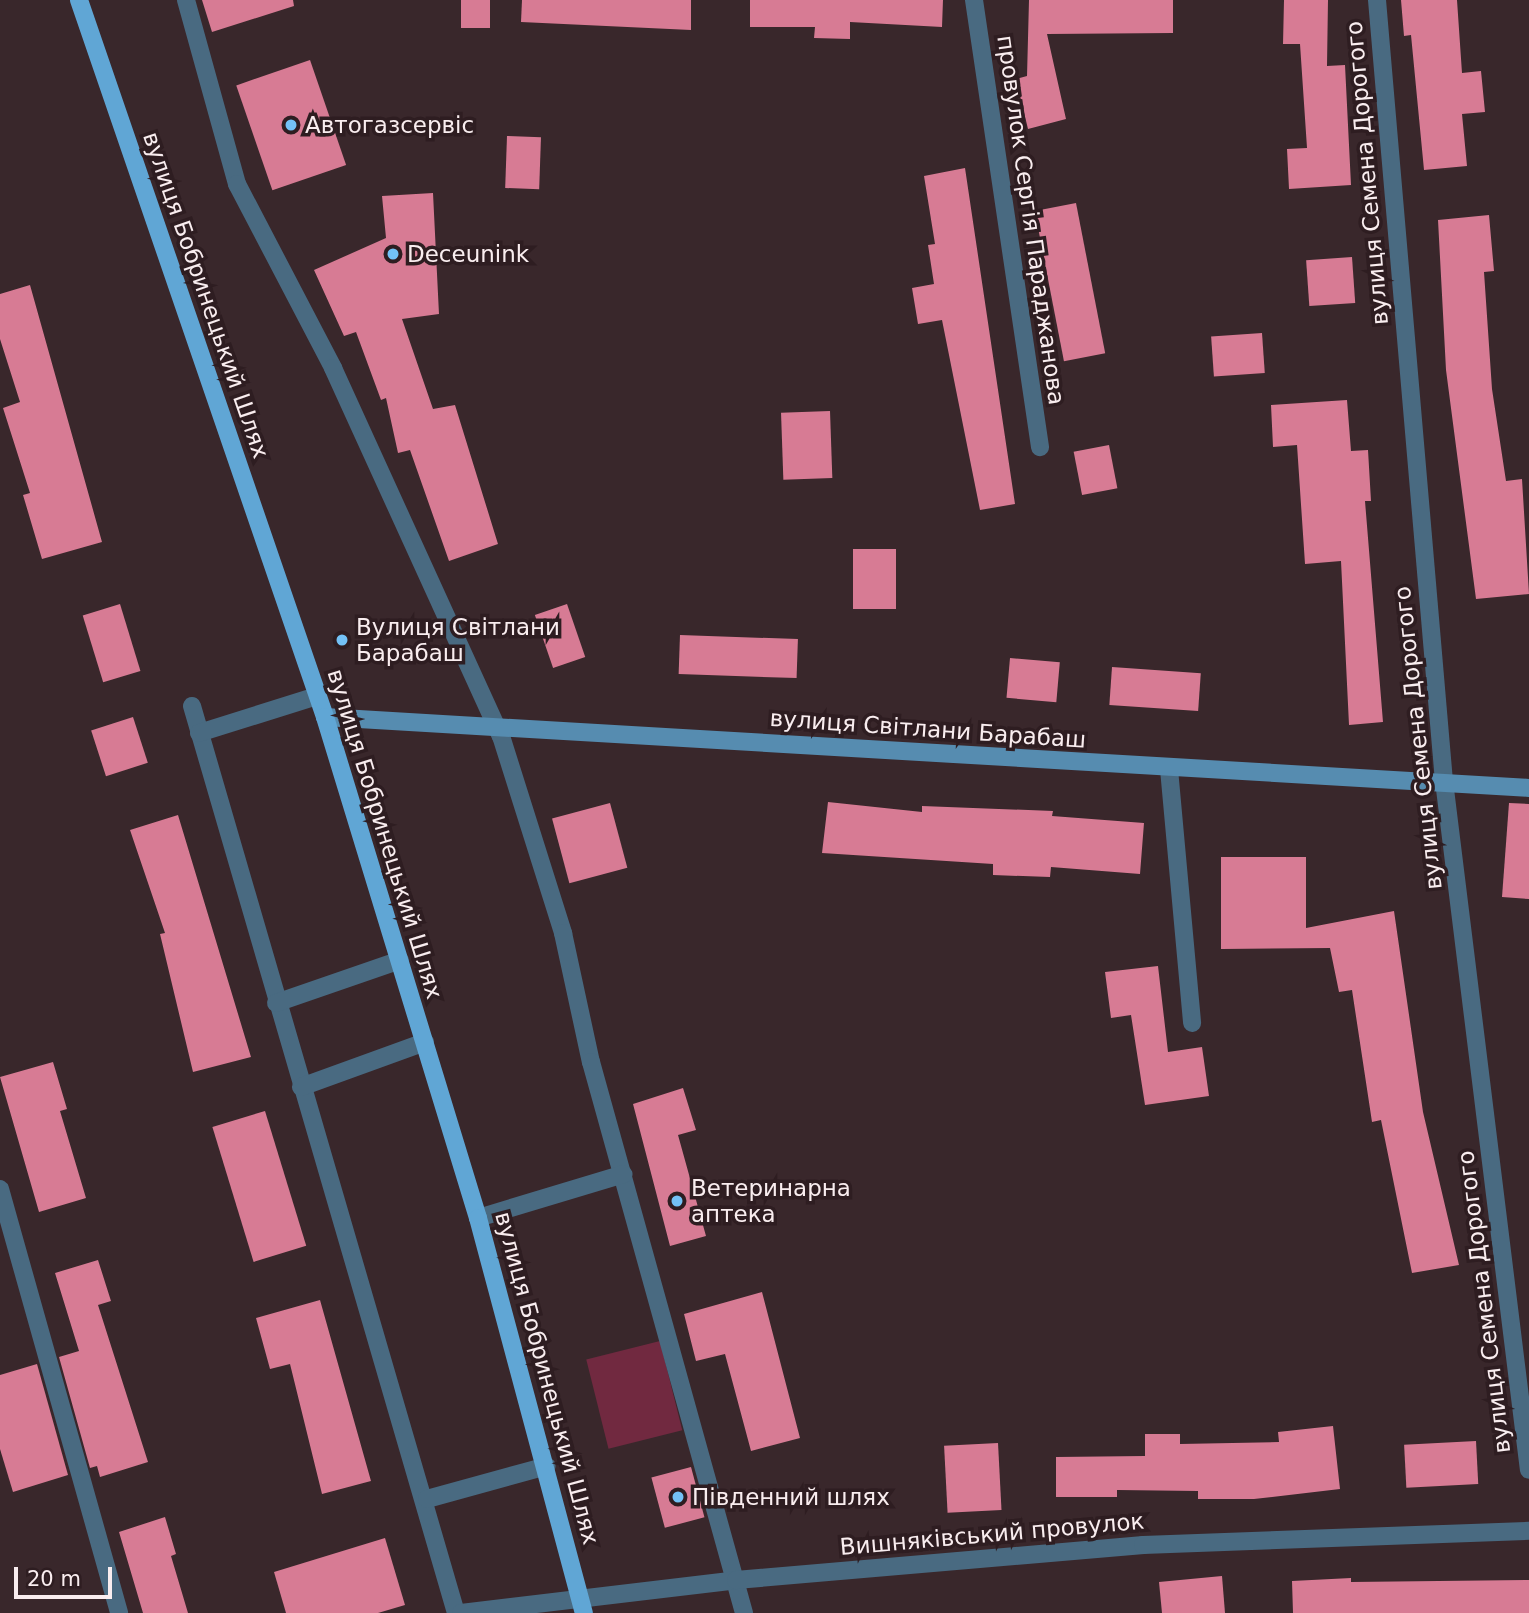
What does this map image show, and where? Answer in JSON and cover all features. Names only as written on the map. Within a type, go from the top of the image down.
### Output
[{"type":"main road","name":"вулиця Бобринецький Шлях","points":[[79,0],[325,717],[478,1218],[547,1465],[583,1607]]},
{"type":"street","points":[[186,0],[237,184],[333,368],[497,726],[563,933],[592,1062],[744,1613]]},
{"type":"street","name":"провулок Сергія Параджанова","points":[[974,0],[1040,447]]},
{"type":"street","name":"вулиця Семена Дорогого","points":[[1377,0],[1444,781],[1529,1470]]},
{"type":"street","points":[[199,733],[317,696]]},
{"type":"street","points":[[192,706],[276,1003],[427,1499],[459,1613]]},
{"type":"street","name":"вулиця Світлани Барабаш","points":[[325,717],[1170,769],[1444,781],[1529,788]]},
{"type":"street","points":[[1170,769],[1192,1023]]},
{"type":"street","points":[[276,1003],[400,960]]},
{"type":"street","points":[[301,1087],[425,1042]]},
{"type":"street","points":[[478,1218],[624,1174]]},
{"type":"street","points":[[0,1189],[119,1613]]},
{"type":"street","points":[[427,1499],[547,1465]]},
{"type":"street","name":"Вишняківський провулок","points":[[459,1613],[583,1607],[736,1580],[1143,1545],[1529,1531]]},
{"type":"shaded area","points":[[660,1341],[682,1430],[609,1449],[586,1359]]},
{"type":"building","points":[[202,0],[293,0],[294,6],[212,32]]},
{"type":"building","points":[[461,0],[490,0],[490,28],[461,28]]},
{"type":"building","points":[[522,0],[691,0],[691,30],[521,22]]},
{"type":"building","points":[[750,0],[943,0],[942,27],[850,22],[850,39],[814,38],[815,27],[750,27]]},
{"type":"building","points":[[1029,0],[1173,0],[1173,33],[1047,34],[1066,119],[1028,129],[1016,79],[1027,76]]},
{"type":"building","points":[[1284,0],[1328,0],[1327,66],[1345,65],[1351,185],[1289,189],[1287,149],[1307,148],[1300,44],[1283,44]]},
{"type":"building","points":[[1401,0],[1457,0],[1462,73],[1481,71],[1485,112],[1462,114],[1467,166],[1424,170],[1411,35],[1404,36]]},
{"type":"building","name":"Автогазсервіс","points":[[310,60],[346,165],[272,190],[236,85]]},
{"type":"building","points":[[507,136],[541,137],[539,189],[505,188]]},
{"type":"building","points":[[965,168],[1015,504],[980,510],[942,320],[918,324],[912,288],[934,284],[928,245],[935,244],[924,176]]},
{"type":"building","points":[[433,193],[439,314],[402,319],[433,409],[455,405],[498,544],[449,561],[410,450],[398,453],[386,398],[381,400],[356,332],[344,336],[314,270],[386,238],[382,196]]},
{"type":"building","points":[[1076,203],[1105,353],[1064,361],[1035,211]]},
{"type":"building","points":[[1489,215],[1494,271],[1484,272],[1492,389],[1506,481],[1522,479],[1529,594],[1476,599],[1446,370],[1438,220]]},
{"type":"building","points":[[1352,257],[1355,303],[1309,306],[1306,260]]},
{"type":"building","points":[[30,285],[102,542],[42,559],[23,495],[30,493],[3,408],[20,402],[0,339],[0,294]]},
{"type":"building","points":[[1262,333],[1265,373],[1214,376],[1211,337]]},
{"type":"building","points":[[1347,400],[1351,451],[1368,450],[1371,501],[1365,501],[1383,722],[1349,725],[1341,561],[1305,564],[1297,445],[1273,447],[1271,405]]},
{"type":"building","points":[[830,411],[832,478],[783,480],[781,413]]},
{"type":"building","points":[[1109,445],[1117,488],[1082,495],[1074,452]]},
{"type":"building","points":[[853,549],[896,549],[896,609],[853,609]]},
{"type":"building","points":[[120,604],[140,671],[103,682],[83,615]]},
{"type":"building","points":[[567,604],[585,657],[553,668],[535,615]]},
{"type":"building","points":[[680,635],[798,639],[797,678],[679,674]]},
{"type":"building","points":[[1010,658],[1060,662],[1056,702],[1007,698]]},
{"type":"building","points":[[1112,667],[1201,673],[1198,711],[1109,705]]},
{"type":"building","points":[[133,717],[148,763],[106,776],[91,731]]},
{"type":"building","points":[[828,802],[922,812],[922,806],[1053,811],[1052,816],[1144,823],[1140,874],[1051,867],[1050,877],[993,875],[993,864],[822,853]]},
{"type":"building","points":[[610,803],[627,868],[569,883],[552,819]]},
{"type":"building","points":[[1509,803],[1529,804],[1529,899],[1502,897]]},
{"type":"building","points":[[178,815],[251,1057],[193,1072],[160,934],[165,933],[130,830]]},
{"type":"building","points":[[1221,857],[1306,857],[1306,928],[1394,911],[1423,1112],[1459,1265],[1412,1273],[1381,1120],[1372,1122],[1352,990],[1339,992],[1330,948],[1221,949]]},
{"type":"building","points":[[1158,966],[1168,1052],[1202,1047],[1209,1096],[1145,1105],[1131,1015],[1111,1018],[1105,972]]},
{"type":"building","points":[[53,1062],[67,1109],[60,1111],[86,1198],[39,1212],[0,1077]]},
{"type":"building","points":[[683,1088],[696,1130],[678,1135],[706,1236],[670,1246],[633,1104]]},
{"type":"building","points":[[265,1111],[306,1246],[254,1262],[212,1127]]},
{"type":"building","points":[[98,1260],[111,1301],[98,1305],[148,1462],[100,1477],[97,1466],[90,1468],[59,1357],[79,1351],[55,1273]]},
{"type":"building","points":[[762,1292],[800,1438],[751,1451],[725,1354],[696,1361],[684,1314]]},
{"type":"building","points":[[320,1300],[371,1481],[322,1494],[290,1364],[270,1369],[256,1318]]},
{"type":"building","points":[[37,1364],[68,1475],[13,1492],[0,1449],[0,1375]]},
{"type":"building","points":[[1333,1426],[1340,1489],[1254,1499],[1198,1499],[1198,1491],[1117,1490],[1117,1497],[1056,1497],[1056,1457],[1145,1456],[1145,1434],[1180,1434],[1180,1444],[1279,1442],[1278,1432]]},
{"type":"building","points":[[1476,1441],[1478,1484],[1406,1488],[1404,1445]]},
{"type":"building","points":[[998,1443],[1002,1510],[948,1513],[944,1446]]},
{"type":"building","name":"Південний шлях","points":[[691,1467],[704,1517],[665,1528],[651,1478]]},
{"type":"building","points":[[165,1517],[176,1554],[171,1556],[188,1613],[143,1613],[119,1532]]},
{"type":"building","points":[[385,1538],[405,1605],[378,1613],[286,1613],[274,1572]]},
{"type":"building","points":[[1222,1576],[1225,1613],[1162,1613],[1159,1582]]},
{"type":"building","points":[[1351,1578],[1351,1582],[1529,1580],[1529,1613],[1293,1613],[1292,1581]]},
{"type":"place","name":"Автогазсервіс","points":[[291,125]]},
{"type":"place","name":"Deceunink","points":[[393,254]]},
{"type":"place","name":"Вулиця Світлани Барабаш","points":[[342,640]]},
{"type":"place","name":"Ветеринарна аптека","points":[[677,1201]]},
{"type":"place","name":"Південний шлях","points":[[678,1497]]}]
